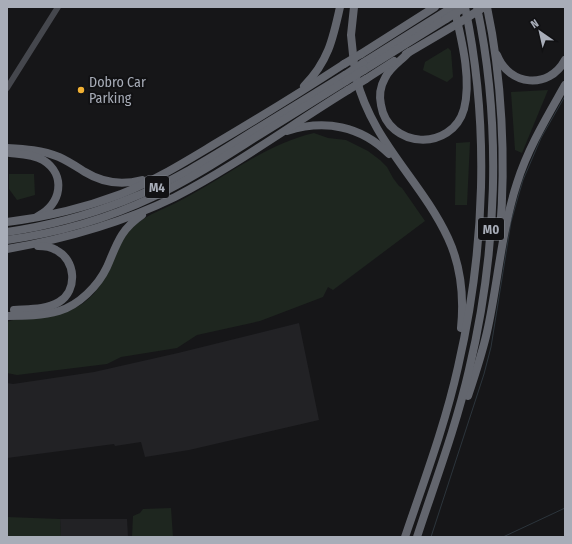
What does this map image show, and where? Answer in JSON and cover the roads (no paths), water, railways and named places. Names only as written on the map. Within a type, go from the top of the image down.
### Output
[{"type":"highway","points":[[281,103],[303,87],[317,72],[324,61],[332,40],[340,7]]},
{"type":"highway","points":[[354,7],[352,46],[359,91],[370,117],[403,169]]},
{"type":"highway","points":[[7,222],[62,213],[122,193],[159,176],[281,103],[436,7]]},
{"type":"highway","points":[[410,52],[394,66],[384,78],[380,94],[382,112],[390,125],[403,136],[421,140],[436,138],[451,130],[459,120],[464,110],[466,98],[467,82],[465,63],[454,7]]},
{"type":"highway","name":"M4","points":[[445,16],[454,7]]},
{"type":"highway","name":"M4","points":[[7,232],[52,224],[84,216],[125,201],[149,190],[200,164],[364,67],[445,16],[465,7]]},
{"type":"highway","name":"M0","points":[[404,537],[434,448],[458,368],[472,290],[481,196],[480,128],[474,62],[465,7]]},
{"type":"highway","name":"M0","points":[[417,537],[447,447],[464,389],[476,343],[486,278],[491,223],[493,168],[490,103],[485,49],[477,7]]},
{"type":"highway","points":[[7,249],[29,246],[88,231],[156,205],[203,181],[484,7]]},
{"type":"highway","points":[[488,7],[494,46],[501,130],[501,221],[496,275]]},
{"type":"highway","points":[[494,46],[504,68],[512,75],[521,79],[542,79],[553,74],[565,60]]},
{"type":"highway","name":"M4","points":[[7,240],[50,232],[86,223],[152,198],[203,170],[345,78]]},
{"type":"highway","points":[[447,447],[456,432],[482,352],[511,203],[523,165],[546,117],[565,85]]},
{"type":"highway","points":[[276,136],[302,127],[316,125],[330,125],[350,129],[382,147],[417,186],[441,225],[457,264],[463,312],[458,368]]},
{"type":"highway","points":[[7,148],[32,149],[48,153],[69,162],[92,176],[110,182],[134,182],[159,176]]},
{"type":"highway","points":[[7,153],[25,154],[42,160],[50,166],[57,179],[58,192],[53,204],[44,212],[31,219]]},
{"type":"highway","points":[[8,313],[44,314],[59,311],[72,305],[87,294],[99,281],[120,236],[131,222],[156,205]]},
{"type":"highway","points":[[8,313],[53,306],[63,299],[70,290],[72,283],[72,272],[62,254],[51,248],[29,246]]},
{"type":"main road","points":[[7,88],[58,7]]},
{"type":"waterway","points":[[431,537],[484,374],[491,347],[511,222],[523,180],[541,138],[565,96]]},
{"type":"waterway","points":[[503,537],[565,508]]},
{"type":"place","name":"Dobro Car Parking","points":[[81,90]]}]
